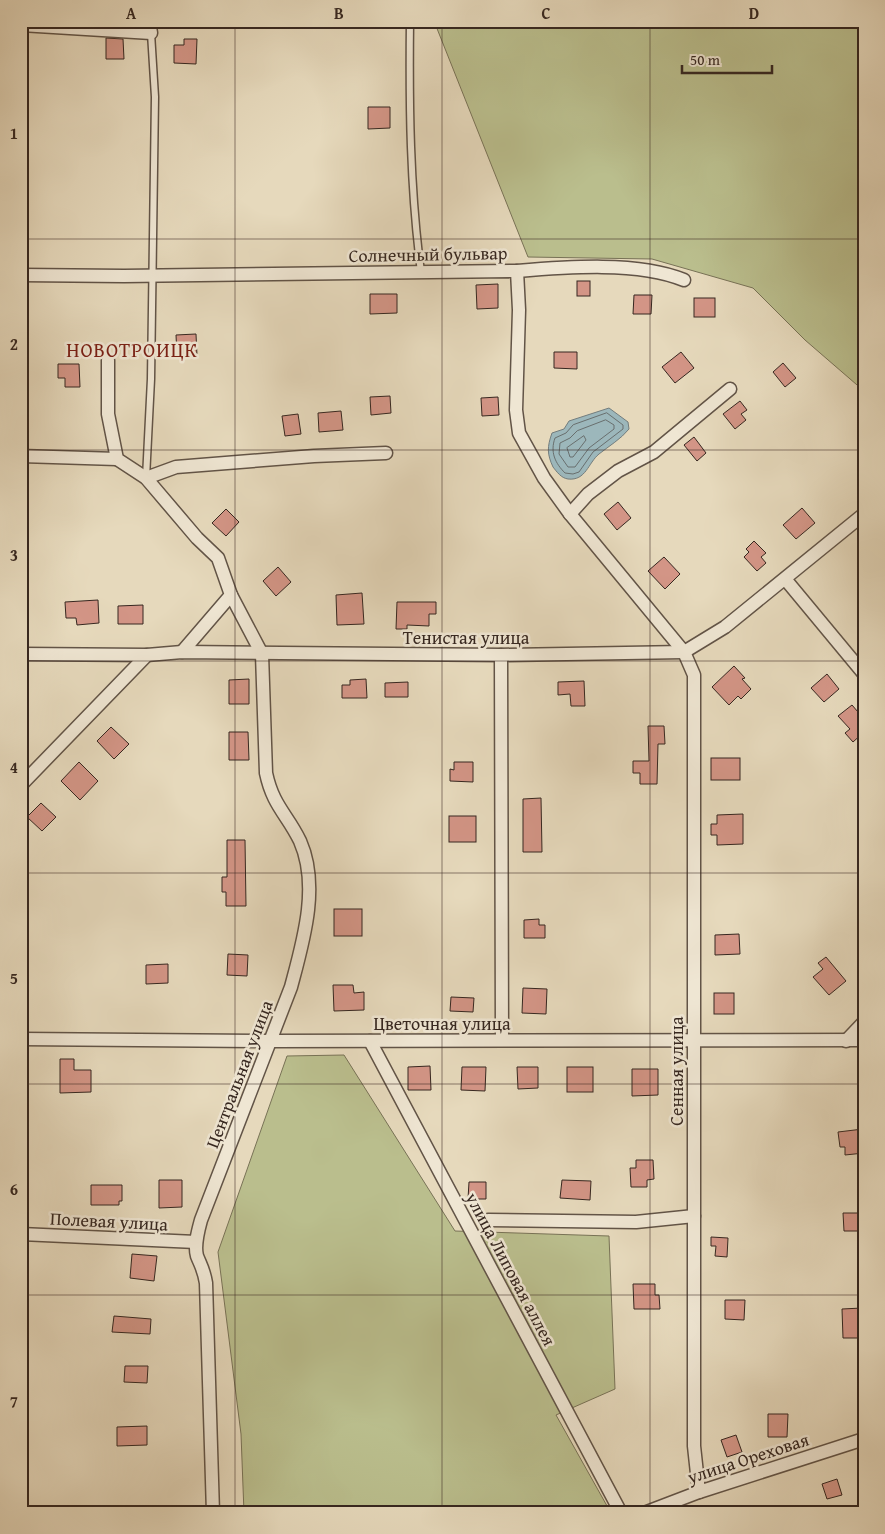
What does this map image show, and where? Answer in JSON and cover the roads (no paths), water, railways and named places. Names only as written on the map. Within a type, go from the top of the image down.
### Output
[{"type":"street","points":[[21,25],[150,27]]},
{"type":"street","points":[[517,270],[567,267],[636,269],[656,271],[684,280]]},
{"type":"street","name":"Солнечный бульвар","points":[[21,275],[152,276],[517,270],[519,310],[516,410],[519,433],[544,478],[570,514],[684,652]]},
{"type":"street","points":[[108,360],[108,414],[116,459]]},
{"type":"street","points":[[570,514],[588,494],[618,471],[654,452],[730,389]]},
{"type":"street","points":[[146,478],[176,467],[314,456],[386,453]]},
{"type":"street","points":[[21,456],[116,459],[146,478],[197,538],[218,558],[231,595],[262,654]]},
{"type":"street","points":[[684,652],[725,627],[786,580],[864,514]]},
{"type":"street","points":[[786,580],[864,674]]},
{"type":"street","points":[[182,652],[231,595]]},
{"type":"street","name":"Тенистая улица","points":[[21,654],[147,655],[182,652],[502,655],[684,652]]},
{"type":"street","name":"Сенная улица","points":[[684,652],[694,675],[695,685],[693,1041],[694,1446],[699,1492]]},
{"type":"street","name":"Центральная улица","points":[[196,1242],[201,1220],[291,987],[302,950],[307,917],[309,870],[299,839],[270,792],[266,773],[262,654]]},
{"type":"street","points":[[21,785],[147,655]]},
{"type":"street","points":[[502,655],[502,1040]]},
{"type":"street","points":[[846,1041],[864,1022]]},
{"type":"street","name":"Цветочная улица","points":[[21,1039],[270,1042],[864,1040]]},
{"type":"street","name":"улица Липовая аллея","points":[[370,1041],[622,1513]]},
{"type":"street","points":[[488,1220],[636,1222],[694,1216]]},
{"type":"street","name":"Полевая улица","points":[[21,1234],[196,1242]]},
{"type":"street","points":[[196,1242],[197,1256],[204,1267],[206,1282],[213,1513]]},
{"type":"street","name":"улица Ореховая","points":[[644,1513],[699,1492],[864,1438]]},
{"type":"lane","points":[[410,21],[409,125],[413,209],[421,272]]},
{"type":"lane","points":[[146,478],[151,379],[155,97],[150,27]]},
{"type":"water","points":[[609,408],[628,422],[629,429],[599,454],[579,477],[568,479],[561,476],[553,467],[549,454],[552,433],[564,429],[569,421]]},
{"type":"district","name":"НОВОТРОИЦК","points":[[132,349]]}]
